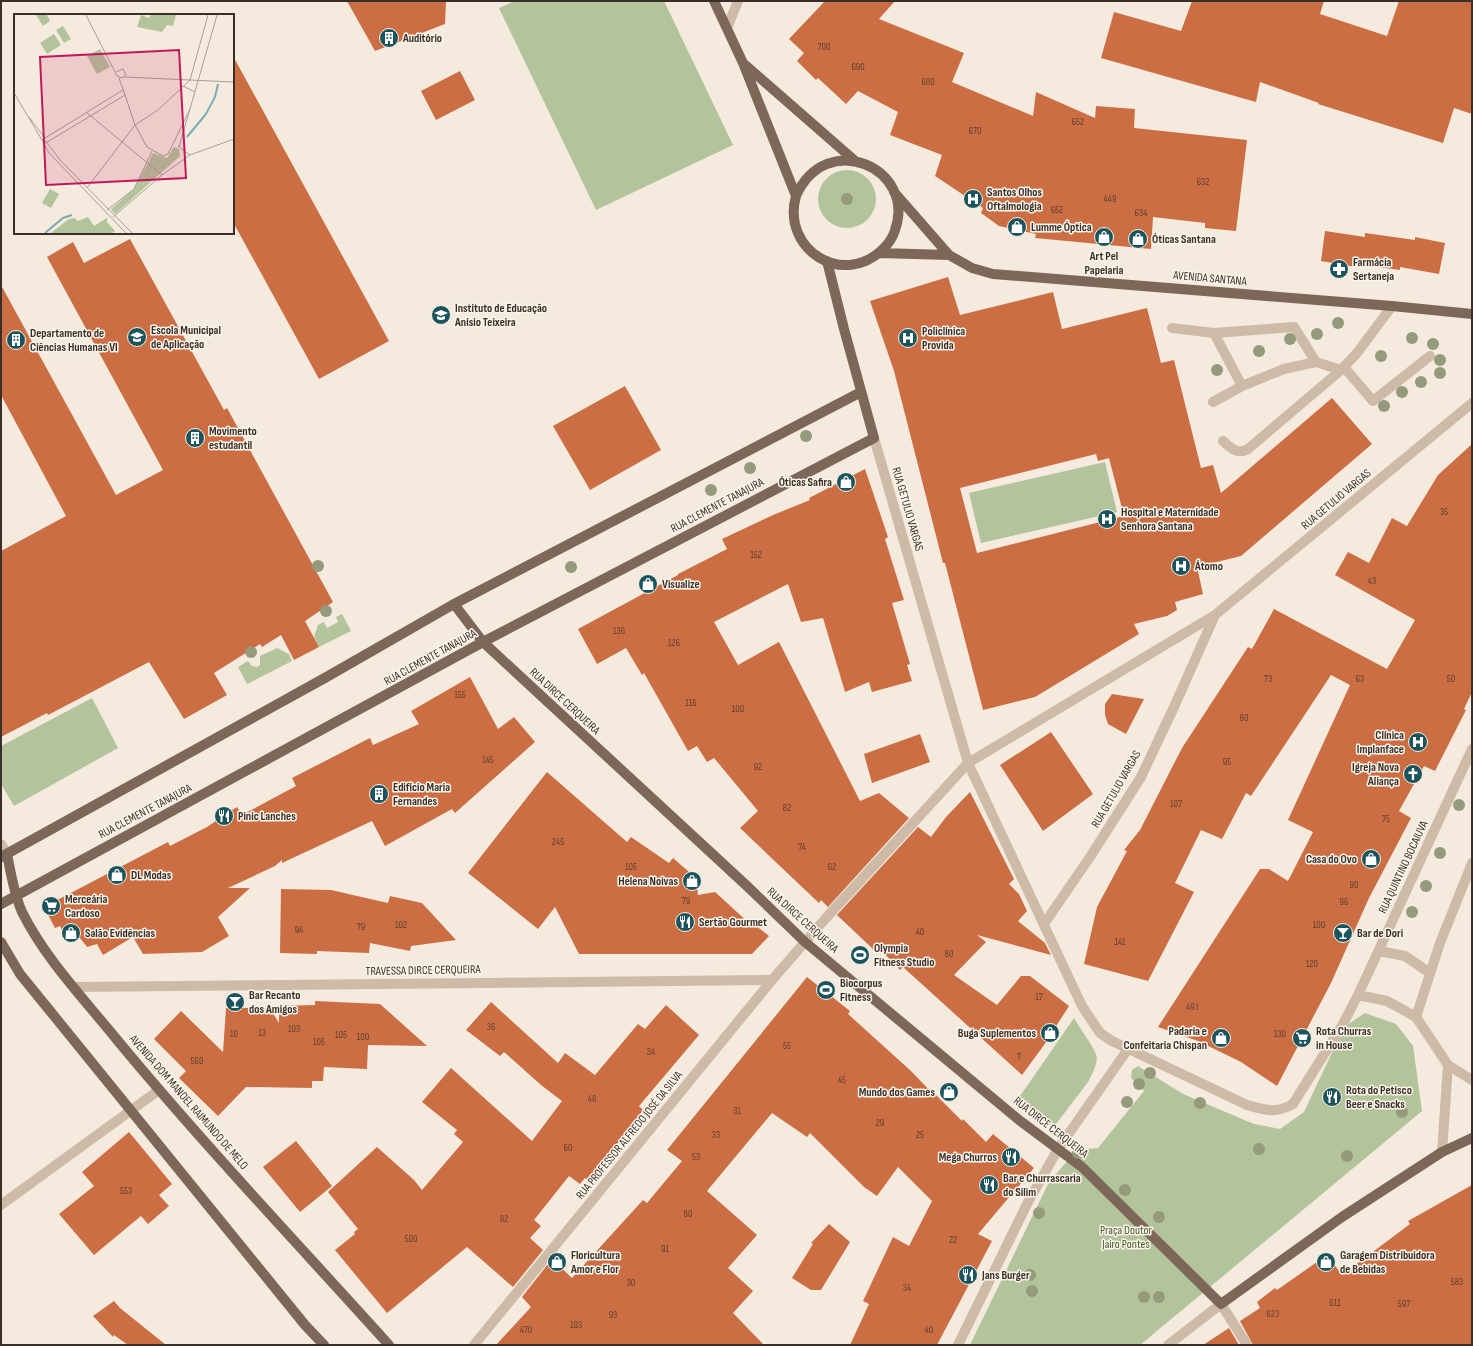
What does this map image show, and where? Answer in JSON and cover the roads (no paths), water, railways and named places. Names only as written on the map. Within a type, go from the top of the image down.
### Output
[{"type":"main road","points":[[714,1],[743,63],[796,196]]},
{"type":"main road","points":[[743,63],[854,160]]},
{"type":"main road","points":[[854,160],[867,164],[879,171],[888,180],[894,192],[898,205],[898,218],[895,231],[888,243],[879,253],[870,259],[849,265],[827,261],[810,251],[798,235],[793,215],[793,205],[801,184],[818,167],[830,162],[854,160]]},
{"type":"main road","name":"AVENIDA SANTANA","points":[[894,192],[949,255],[972,268],[993,274],[1392,306],[1472,314]]},
{"type":"main road","name":"AVENIDA SANTANA","points":[[879,253],[949,255]]},
{"type":"main road","name":"RUA GETULIO VARGAS","points":[[827,261],[874,438]]},
{"type":"main road","points":[[4,856],[323,679],[454,604],[861,392]]},
{"type":"main road","name":"RUA CLEMENTE TANAJURA","points":[[1,904],[483,642],[874,438]]},
{"type":"main road","name":"RUA DIRCE CERQUEIRA","points":[[454,604],[483,642],[747,886],[805,942],[1019,1120],[1082,1168],[1221,1304]]},
{"type":"main road","name":"AVENIDA DOM MANOEL RAIMUNDO DE MELO","points":[[4,856],[16,895],[31,928],[74,987],[159,1090],[389,1345]]},
{"type":"main road","points":[[1,942],[20,974],[305,1325],[324,1345]]},
{"type":"main road","points":[[1221,1304],[1342,1217],[1442,1152],[1472,1138]]},
{"type":"street","points":[[727,28],[738,1]]},
{"type":"street","points":[[1223,441],[1234,451],[1243,452],[1248,449],[1342,369],[1357,353],[1392,306]]},
{"type":"street","points":[[1172,328],[1214,333],[1294,328],[1316,362]]},
{"type":"street","points":[[1214,333],[1242,386]]},
{"type":"street","points":[[1213,402],[1242,386],[1284,369],[1316,362],[1342,369],[1373,402],[1430,356]]},
{"type":"street","name":"RUA GETULIO VARGAS","points":[[805,942],[968,764],[1215,615],[1472,403]]},
{"type":"street","name":"RUA GETULIO VARGAS","points":[[874,438],[968,764],[1082,1006],[1100,1033],[1128,1049]]},
{"type":"street","name":"RUA GETULIO VARGAS","points":[[1044,924],[1090,857],[1141,777],[1174,708],[1215,615]]},
{"type":"street","name":"RUA QUINTINO BOCAIUVA","points":[[1358,996],[1472,748]]},
{"type":"street","points":[[1,844],[4,856]]},
{"type":"street","points":[[1416,1016],[1440,943],[1472,863]]},
{"type":"street","name":"RUA PROFESSOR ALFREDO JOSÉ DA SILVA","points":[[474,1345],[772,980],[805,942]]},
{"type":"street","points":[[1379,951],[1405,956],[1430,973]]},
{"type":"street","name":"TRAVESSA DIRCE CERQUEIRA","points":[[74,987],[772,980]]},
{"type":"street","points":[[958,1345],[1028,1202],[1058,1149],[1128,1049],[1247,1105],[1277,1111],[1293,1104],[1343,1024],[1358,996],[1387,1001],[1416,1016],[1448,1065],[1472,1080]]},
{"type":"street","points":[[1442,1152],[1448,1065]]},
{"type":"street","points":[[1,1205],[159,1090]]},
{"type":"street","points":[[1168,1345],[1221,1304],[1247,1345]]},
{"type":"place","name":"Auditório","points":[[389,38]]},
{"type":"place","name":"Santos Olhos Oftalmologia","points":[[973,199]]},
{"type":"place","name":"Lumme Óptica","points":[[1017,227]]},
{"type":"place","name":"Art Pel Papelaria","points":[[1104,237]]},
{"type":"place","name":"Óticas Santana","points":[[1138,239]]},
{"type":"place","name":"Farmácia Sertaneja","points":[[1339,269]]},
{"type":"place","name":"Instituto de Educação Anísio Teixeira","points":[[441,315]]},
{"type":"place","name":"Escola Municipal de Aplicação","points":[[137,337]]},
{"type":"place","name":"Policlínica Provida","points":[[908,338]]},
{"type":"place","name":"Departamento de Ciências Humanas VI","points":[[16,340]]},
{"type":"place","name":"Movimento estudantil","points":[[195,438]]},
{"type":"place","name":"Óticas Safira","points":[[846,482]]},
{"type":"place","name":"Hospital e Maternidade Senhora Santana","points":[[1107,519]]},
{"type":"place","name":"Átomo","points":[[1181,566]]},
{"type":"place","name":"Visualize","points":[[648,584]]},
{"type":"place","name":"Clínica Implanface","points":[[1418,742]]},
{"type":"place","name":"Igreja Nova Aliança","points":[[1413,774]]},
{"type":"place","name":"Edifício Maria Fernandes","points":[[379,794]]},
{"type":"place","name":"Pinic Lanches","points":[[224,816]]},
{"type":"place","name":"Casa do Ovo","points":[[1371,859]]},
{"type":"place","name":"DL Modas","points":[[117,875]]},
{"type":"place","name":"Helena Noivas","points":[[692,881]]},
{"type":"place","name":"Merceária Cardoso","points":[[51,906]]},
{"type":"place","name":"Sertão Gourmet","points":[[685,922]]},
{"type":"place","name":"Salão Evidências","points":[[71,933]]},
{"type":"place","name":"Bar de Dori","points":[[1343,933]]},
{"type":"place","name":"Olympia Fitness Studio","points":[[860,955]]},
{"type":"place","name":"Biocorpus Fitness","points":[[826,990]]},
{"type":"place","name":"Bar Recanto dos Amigos","points":[[235,1002]]},
{"type":"place","name":"Buga Suplementos","points":[[1050,1033]]},
{"type":"place","name":"Padaria e Confeitaria Chispan","points":[[1221,1038]]},
{"type":"place","name":"Rota Churras in House","points":[[1302,1038]]},
{"type":"place","name":"Mundo dos Games","points":[[949,1092]]},
{"type":"place","name":"Rota do Petisco Beer e Snacks","points":[[1332,1097]]},
{"type":"place","name":"Mega Churros","points":[[1011,1157]]},
{"type":"place","name":"Bar e Churrascaria do Silim","points":[[989,1185]]},
{"type":"place","name":"Floricultura Amor e Flor","points":[[557,1262]]},
{"type":"place","name":"Garagem Distribuidora de Bebidas","points":[[1326,1262]]},
{"type":"place","name":"Jans Burger","points":[[968,1275]]},
{"type":"park label","name":"Praça Doutor Jairo Pontes","points":[[1126,1237]]}]
